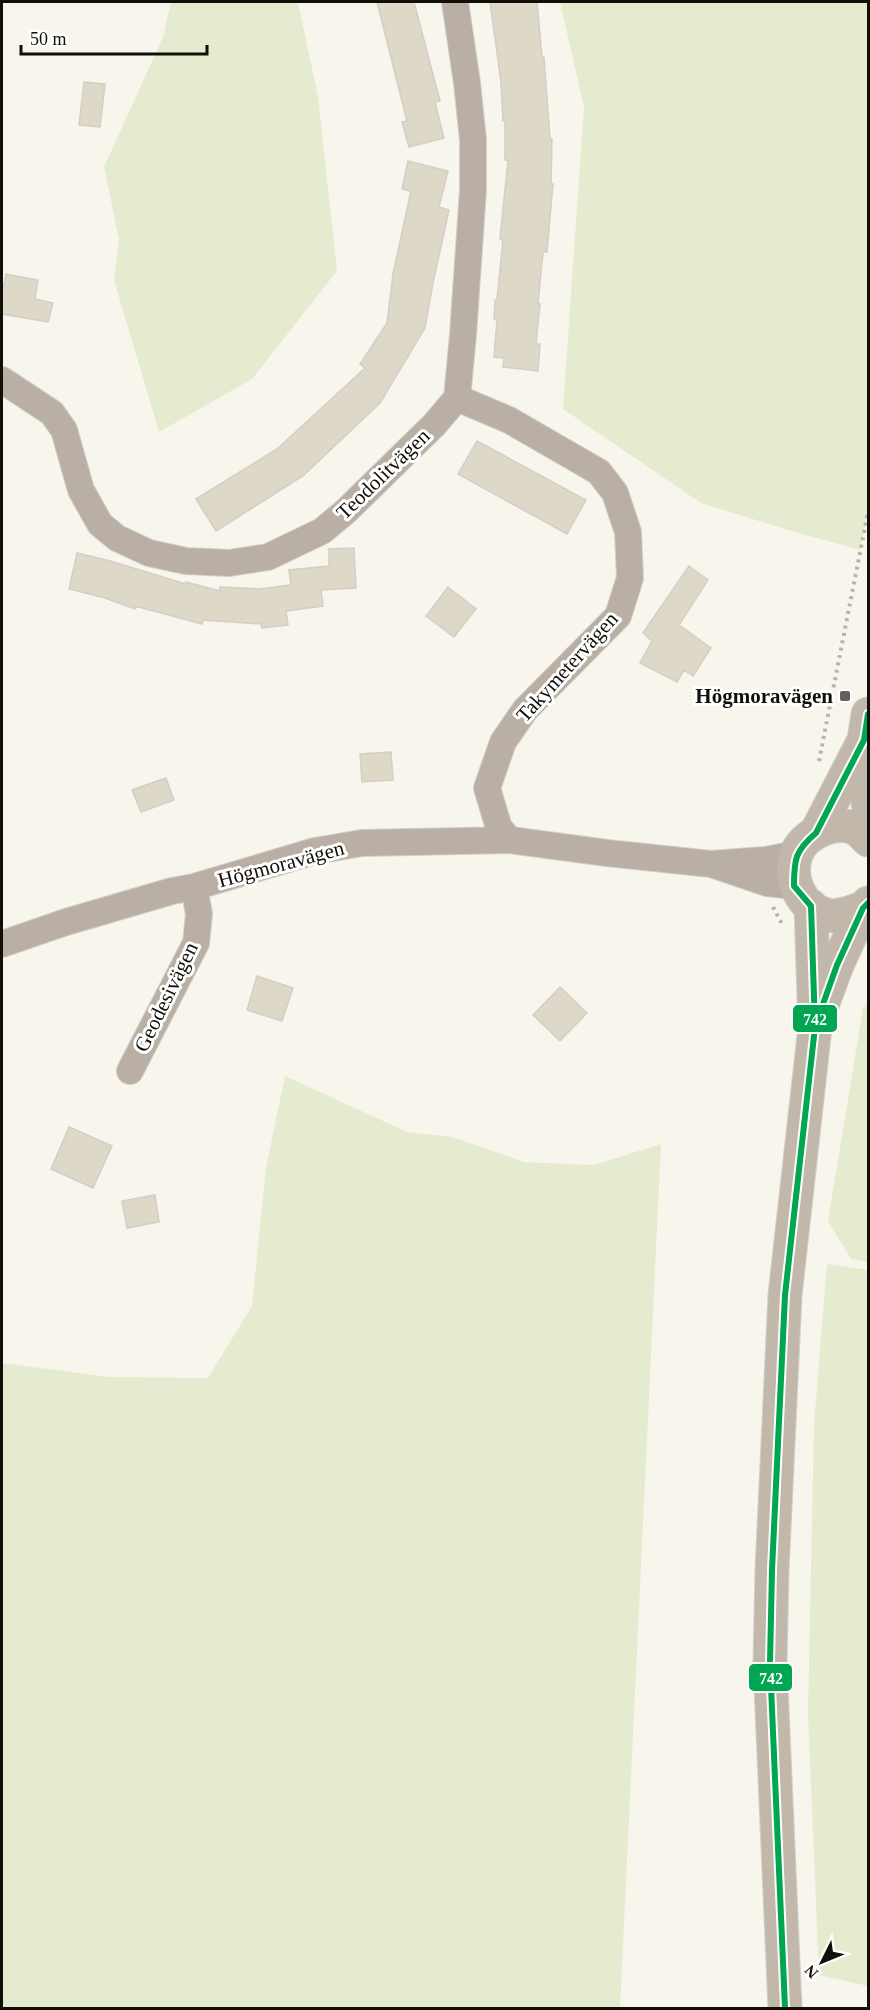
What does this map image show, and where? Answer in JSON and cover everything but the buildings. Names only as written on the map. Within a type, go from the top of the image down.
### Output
[{"type":"main road","points":[[866,727],[868,804]]},
{"type":"main road","points":[[785,2008],[770,1663],[785,1295],[814,1027],[804,870],[866,727]]},
{"type":"main road","points":[[804,870],[834,825],[855,828],[868,840]]},
{"type":"main road","points":[[804,870],[826,915],[843,915],[866,905]]},
{"type":"main road","points":[[814,1027],[837,965],[866,905]]},
{"type":"street","points":[[455,2],[467,83],[473,150],[473,190],[457,398]]},
{"type":"street","name":"Teodolitvägen","points":[[2,380],[52,412],[64,430],[81,490],[100,524],[117,538],[149,553],[186,561],[229,563],[268,556],[322,531],[345,512],[434,425],[457,398]]},
{"type":"street","name":"Takymetervägen","points":[[457,398],[508,420],[598,472],[615,493],[628,532],[630,578],[618,616],[525,710],[503,742],[487,788],[499,828],[510,840]]},
{"type":"street","name":"Högmoravägen","points":[[2,944],[66,922],[172,891],[194,887],[315,850],[362,843],[510,840],[607,854],[711,864],[766,860],[804,870]]},
{"type":"street","name":"Geodesivägen","points":[[130,1071],[196,943],[198,914],[194,887]]},
{"type":"green space","points":[[171,2],[298,2],[318,97],[337,271],[252,379],[159,432],[114,280],[119,239],[104,167],[163,37]]},
{"type":"green space","points":[[560,2],[868,2],[868,512],[860,550],[701,503],[563,409],[584,107]]},
{"type":"green space","points":[[868,1002],[868,1262],[851,1259],[828,1221],[863,1008]]},
{"type":"green space","points":[[285,1076],[407,1132],[453,1137],[524,1162],[594,1165],[661,1144],[620,2008],[2,2008],[2,1363],[109,1377],[208,1378],[252,1306],[266,1168]]},
{"type":"green space","points":[[827,1264],[868,1270],[868,1986],[819,1975],[808,1713],[814,1425]]},
{"type":"transit line","name":"742","points":[[785,2008],[770,1663],[772,1570],[785,1295],[815,1027],[811,906],[794,886],[794,869],[797,856],[816,833],[864,740],[868,714]]},
{"type":"transit line","name":"742","points":[[823,1004],[837,965],[863,908],[868,903]]},
{"type":"place","name":"Högmoravägen","points":[[845,696]]}]
